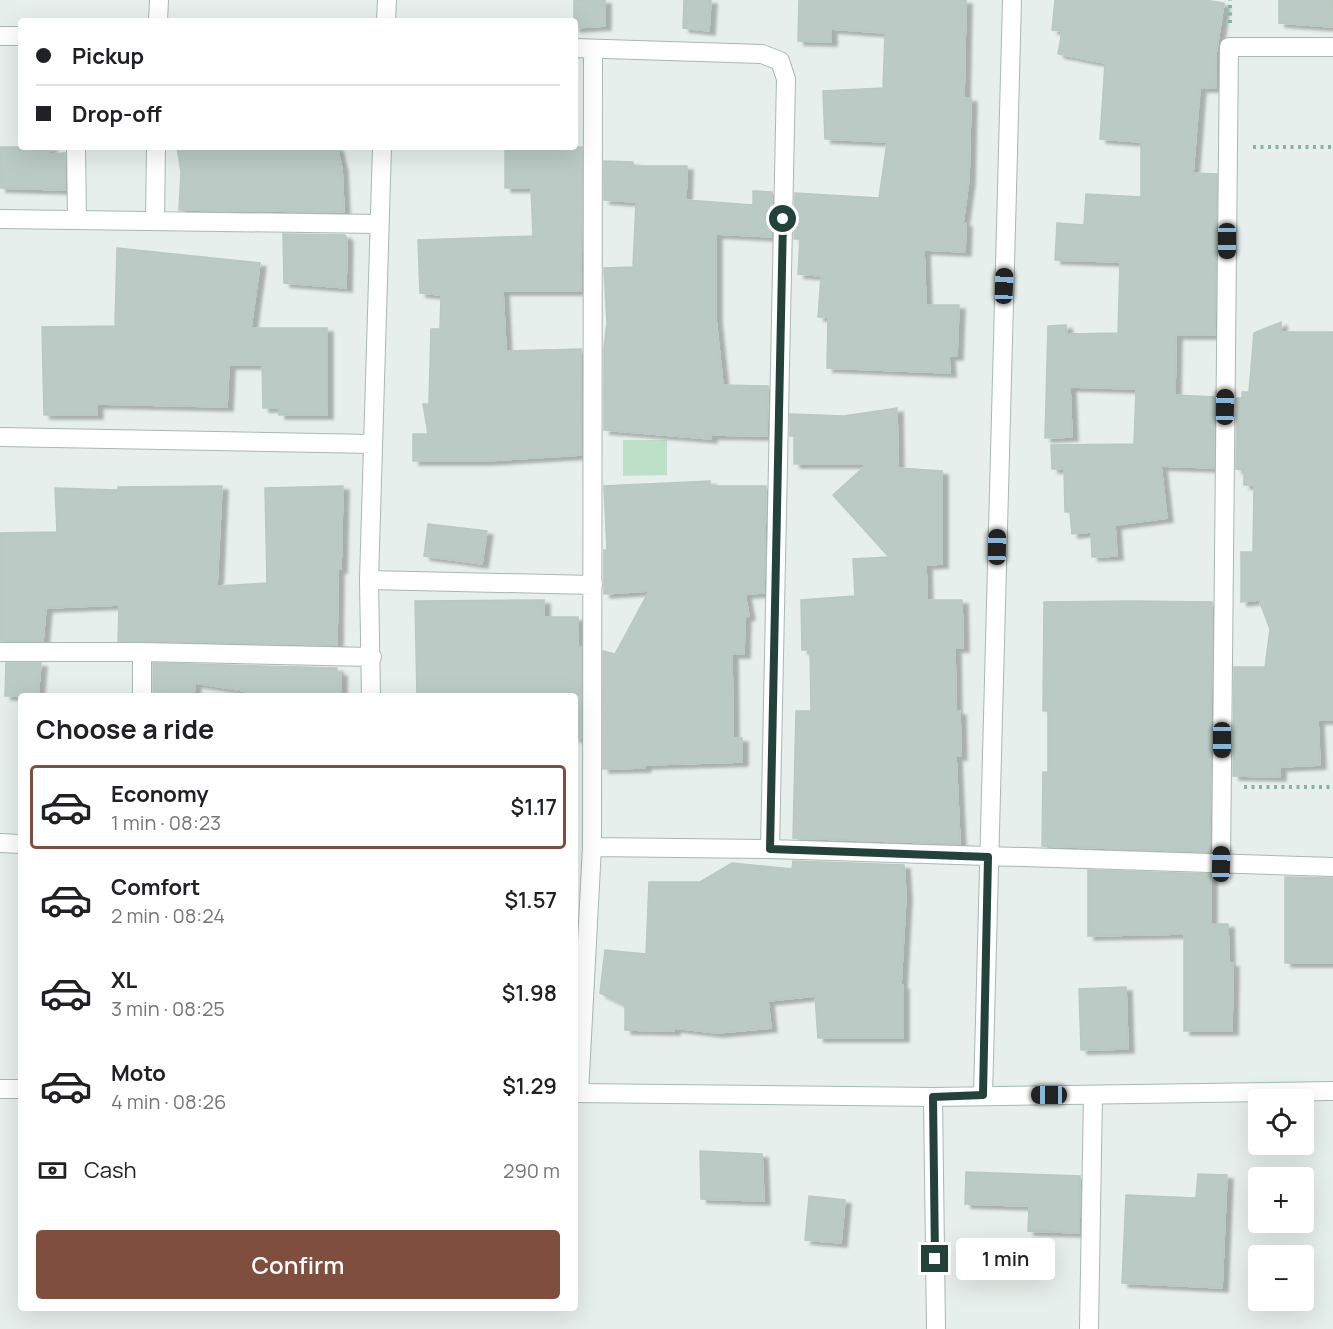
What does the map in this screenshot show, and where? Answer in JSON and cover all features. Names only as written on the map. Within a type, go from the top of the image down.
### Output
[{"type":"street","points":[[158,18],[159,0]]},
{"type":"street","points":[[386,18],[387,0]]},
{"type":"street","points":[[983,1095],[1012,0]]},
{"type":"street","points":[[0,36],[18,36]]},
{"type":"street","points":[[1221,864],[1229,46],[1333,47]]},
{"type":"street","points":[[578,1077],[592,847],[593,585],[584,48],[762,54],[780,61],[786,79],[770,849]]},
{"type":"street","points":[[76,150],[77,220]]},
{"type":"street","points":[[155,221],[156,150]]},
{"type":"street","points":[[371,693],[369,580],[382,150]]},
{"type":"street","points":[[0,219],[379,224]]},
{"type":"street","points":[[0,437],[373,444]]},
{"type":"street","points":[[369,580],[593,585]]},
{"type":"street","points":[[0,652],[142,652],[372,657]]},
{"type":"street","points":[[142,652],[142,693]]},
{"type":"street","points":[[0,843],[18,844]]},
{"type":"street","points":[[592,847],[770,849],[1333,867]]},
{"type":"street","points":[[0,1089],[18,1089]]},
{"type":"street","points":[[578,1093],[933,1097],[1333,1091]]},
{"type":"street","points":[[1089,1329],[1093,1095]]},
{"type":"street","points":[[933,1097],[936,1329]]},
{"type":"path","points":[[1227,146],[1333,147]]},
{"type":"path","points":[[1221,787],[1333,787]]},
{"type":"green space","points":[[623,440],[667,440],[667,475],[623,476]]},
{"type":"building","points":[[574,0],[605,0],[605,26],[578,28],[578,18],[574,18]]},
{"type":"building","points":[[684,0],[711,0],[709,31],[683,28]]},
{"type":"building","points":[[799,0],[966,0],[964,98],[971,98],[969,180],[963,223],[966,223],[965,252],[924,250],[926,305],[959,305],[957,356],[949,356],[950,373],[827,368],[828,317],[818,317],[821,276],[798,274],[800,239],[794,239],[795,193],[879,198],[887,142],[825,139],[823,91],[883,88],[885,33],[831,29],[831,42],[798,41]]},
{"type":"building","points":[[1055,0],[1205,0],[1224,3],[1216,54],[1216,88],[1200,88],[1193,173],[1217,174],[1215,335],[1176,335],[1175,395],[1214,397],[1214,468],[1161,466],[1167,518],[1115,525],[1117,556],[1092,557],[1091,532],[1072,534],[1070,512],[1065,512],[1064,469],[1052,469],[1051,445],[1134,444],[1136,389],[1070,387],[1072,437],[1045,438],[1048,326],[1066,325],[1067,334],[1118,333],[1120,262],[1055,260],[1057,223],[1084,225],[1086,194],[1141,197],[1141,142],[1100,139],[1105,63],[1058,54],[1062,31],[1052,30]]},
{"type":"building","points":[[1279,0],[1333,0],[1332,27],[1279,23]]},
{"type":"building","points":[[0,147],[18,147],[18,150],[51,150],[50,154],[65,153],[65,190],[0,188]]},
{"type":"building","points":[[578,147],[582,147],[581,291],[503,291],[506,351],[581,349],[581,455],[484,461],[413,461],[413,434],[428,434],[423,404],[429,404],[431,329],[440,329],[441,295],[420,293],[418,240],[533,236],[531,188],[505,188],[505,150],[578,150]]},
{"type":"building","points":[[177,150],[338,150],[342,168],[344,212],[179,210],[181,172]]},
{"type":"building","points":[[604,161],[633,162],[633,166],[687,166],[686,200],[753,205],[753,191],[772,192],[771,237],[716,234],[716,319],[723,385],[768,386],[767,436],[711,435],[711,439],[604,430],[604,348],[607,323],[604,268],[633,267],[636,202],[604,200]]},
{"type":"building","points":[[283,234],[345,235],[347,239],[346,288],[284,283]]},
{"type":"building","points":[[117,248],[260,263],[251,328],[327,328],[327,415],[279,415],[279,408],[263,408],[262,365],[229,365],[227,407],[97,404],[97,415],[44,415],[42,327],[115,326]]},
{"type":"building","points":[[1281,322],[1281,332],[1333,332],[1333,720],[1318,720],[1320,765],[1280,767],[1280,777],[1233,776],[1234,667],[1265,667],[1270,629],[1259,600],[1241,602],[1241,552],[1253,552],[1254,485],[1244,485],[1244,470],[1236,469],[1237,398],[1242,398],[1242,392],[1249,392],[1254,333]]},
{"type":"building","points":[[897,408],[898,468],[942,471],[942,564],[926,565],[927,600],[962,600],[963,648],[955,648],[956,711],[960,711],[961,756],[956,756],[960,844],[793,838],[796,711],[811,711],[810,650],[802,650],[801,600],[855,596],[853,559],[889,557],[833,495],[867,464],[794,464],[794,436],[790,436],[790,414],[844,416]]},
{"type":"building","points":[[710,481],[710,486],[766,486],[764,593],[745,594],[749,616],[745,617],[744,654],[732,654],[733,738],[742,738],[742,762],[645,765],[645,768],[603,769],[603,651],[615,654],[649,591],[604,594],[604,550],[607,550],[604,486]]},
{"type":"building","points":[[222,486],[217,586],[267,583],[265,488],[343,486],[341,569],[338,569],[337,645],[118,641],[119,605],[46,608],[43,641],[0,641],[0,533],[57,532],[55,488],[118,490],[118,487]]},
{"type":"building","points":[[428,524],[487,531],[482,564],[424,556]]},
{"type":"building","points":[[544,600],[544,617],[578,617],[578,646],[581,647],[581,738],[578,738],[578,693],[417,693],[415,601]]},
{"type":"building","points":[[1044,602],[1212,602],[1210,852],[1042,846],[1043,772],[1048,772],[1048,711],[1043,711]]},
{"type":"building","points":[[6,663],[41,663],[38,693],[18,693],[18,696],[5,696]]},
{"type":"building","points":[[153,663],[337,668],[337,672],[341,672],[341,693],[245,693],[245,691],[195,683],[194,693],[153,692]]},
{"type":"building","points":[[793,861],[904,865],[906,896],[901,985],[903,985],[903,1038],[818,1038],[815,996],[768,1001],[771,1028],[717,1033],[674,1028],[674,1031],[625,1030],[625,1005],[600,993],[605,950],[646,954],[649,882],[700,882],[732,863],[792,869]]},
{"type":"building","points":[[1088,870],[1211,874],[1211,924],[1228,924],[1229,963],[1233,963],[1232,1031],[1184,1031],[1184,934],[1088,936]]},
{"type":"building","points":[[1285,877],[1333,878],[1333,963],[1285,963]]},
{"type":"building","points":[[1126,987],[1128,1049],[1081,1050],[1079,989]]},
{"type":"building","points":[[700,1151],[762,1154],[764,1201],[701,1199]]},
{"type":"building","points":[[966,1172],[1080,1176],[1079,1233],[1028,1231],[1029,1206],[965,1204]]},
{"type":"building","points":[[1198,1174],[1227,1175],[1222,1288],[1122,1283],[1126,1195],[1196,1198]]},
{"type":"building","points":[[809,1196],[845,1200],[841,1243],[805,1240]]},
{"type":"route","points":[[783,219],[770,849],[988,857],[983,1095],[933,1097],[935,1259]]}]
